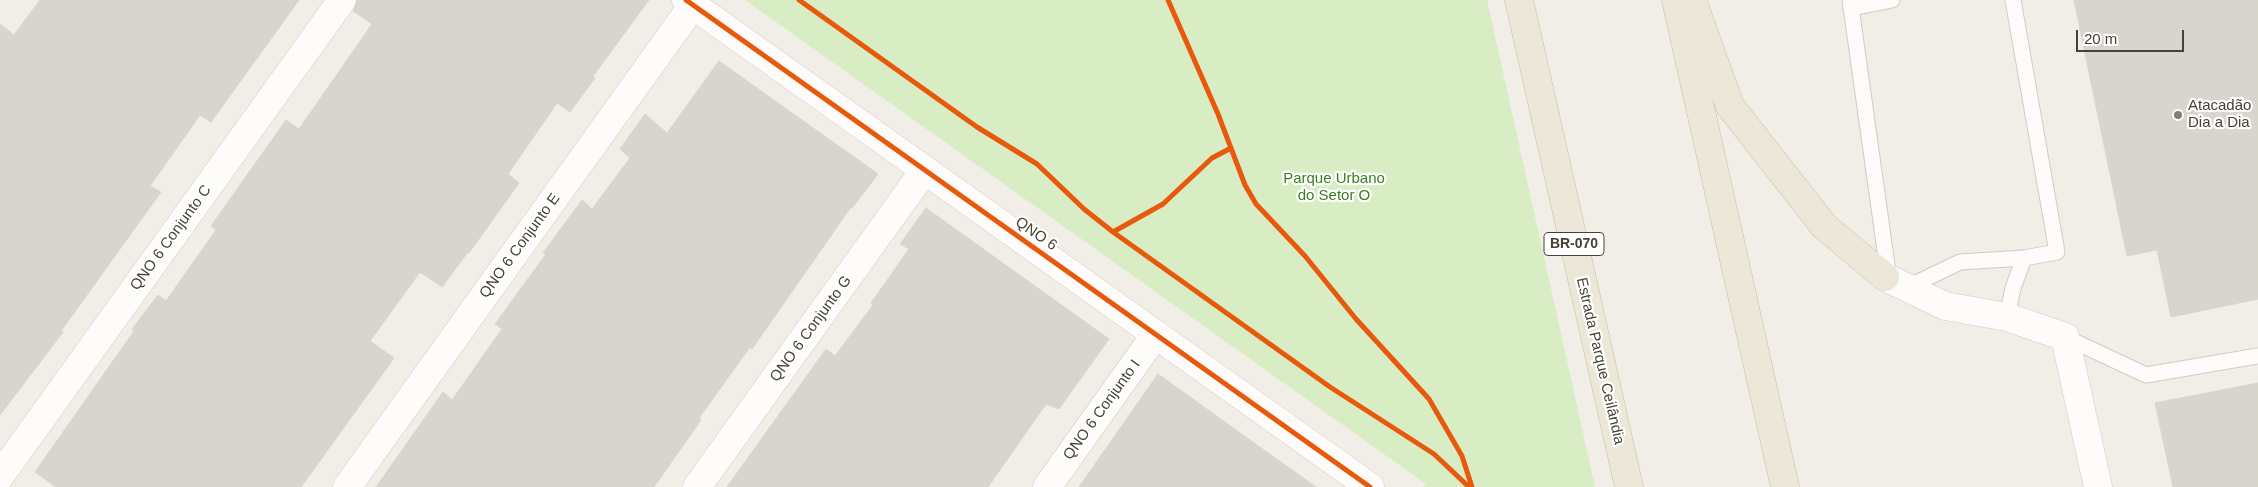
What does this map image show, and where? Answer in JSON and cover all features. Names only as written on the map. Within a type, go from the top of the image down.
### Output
[{"type":"highway","name":"Estrada Parque Ceilândia","points":[[1519,0],[1629,487]]},
{"type":"highway","points":[[1676,0],[1786,487]]},
{"type":"highway","points":[[1692,0],[1730,106],[1824,226],[1896,282]]},
{"type":"street","name":"QNO 6 Conjunto C","points":[[0,476],[342,0]]},
{"type":"street","name":"QNO 6","points":[[690,2],[924,171],[1370,487]]},
{"type":"street","name":"QNO 6 Conjunto E","points":[[347,487],[690,2]]},
{"type":"street","name":"QNO 6 Conjunto G","points":[[697,487],[924,171]]},
{"type":"street","points":[[1896,282],[1944,306],[2007,317],[2066,337],[2098,487]]},
{"type":"street","name":"QNO 6 Conjunto I","points":[[1047,487],[1156,334]]},
{"type":"lane","points":[[1892,0],[1851,4],[1887,265],[1896,282],[1960,262],[2024,258],[2057,252],[2013,0]]},
{"type":"lane","points":[[2007,317],[2013,288],[2024,258]]},
{"type":"lane","points":[[2066,337],[2146,375],[2258,356]]},
{"type":"green space","name":"Parque Urbano do Setor O","points":[[745,0],[1487,0],[1595,487],[1424,487],[1426,484]]},
{"type":"building","points":[[40,0],[299,0],[211,122],[200,115],[150,186],[161,192],[61,331],[63,332],[0,415],[0,24],[14,35]]},
{"type":"building","points":[[357,0],[649,0],[593,76],[595,78],[570,112],[557,103],[508,174],[519,183],[442,287],[420,272],[370,341],[394,358],[301,487],[56,487],[35,472],[134,331],[132,329],[158,295],[166,301],[216,230],[211,226],[286,120],[299,129],[372,24],[353,11]]},
{"type":"building","name":"Atacadão Dia a Dia","points":[[2074,0],[2258,0],[2258,299],[2171,317],[2157,250],[2127,256]]},
{"type":"building","points":[[719,61],[878,174],[851,207],[752,349],[750,347],[699,418],[701,420],[654,487],[376,487],[443,392],[452,400],[502,329],[495,324],[546,254],[543,253],[582,200],[592,209],[630,158],[620,149],[645,114],[667,133]]},
{"type":"building","points":[[926,208],[1109,339],[1059,409],[1046,404],[988,487],[727,487],[826,349],[835,356],[873,305],[871,303],[909,249],[900,244]]},
{"type":"building","points":[[1158,374],[1250,440],[1316,487],[1079,487]]},
{"type":"building","points":[[2258,383],[2258,487],[2173,487],[2155,403]]},
{"type":"cycle path","points":[[686,0],[1370,487]]},
{"type":"cycle path","points":[[799,0],[977,127],[1037,164],[1084,209],[1113,232],[1330,387],[1434,454],[1469,487]]},
{"type":"cycle path","points":[[1168,0],[1218,114],[1245,185],[1256,204],[1305,256],[1356,319],[1429,399],[1462,456],[1472,487]]},
{"type":"cycle path","points":[[1113,232],[1163,204],[1212,158],[1231,148]]},
{"type":"place","name":"Atacadão Dia a Dia","points":[[2178,115]]}]
